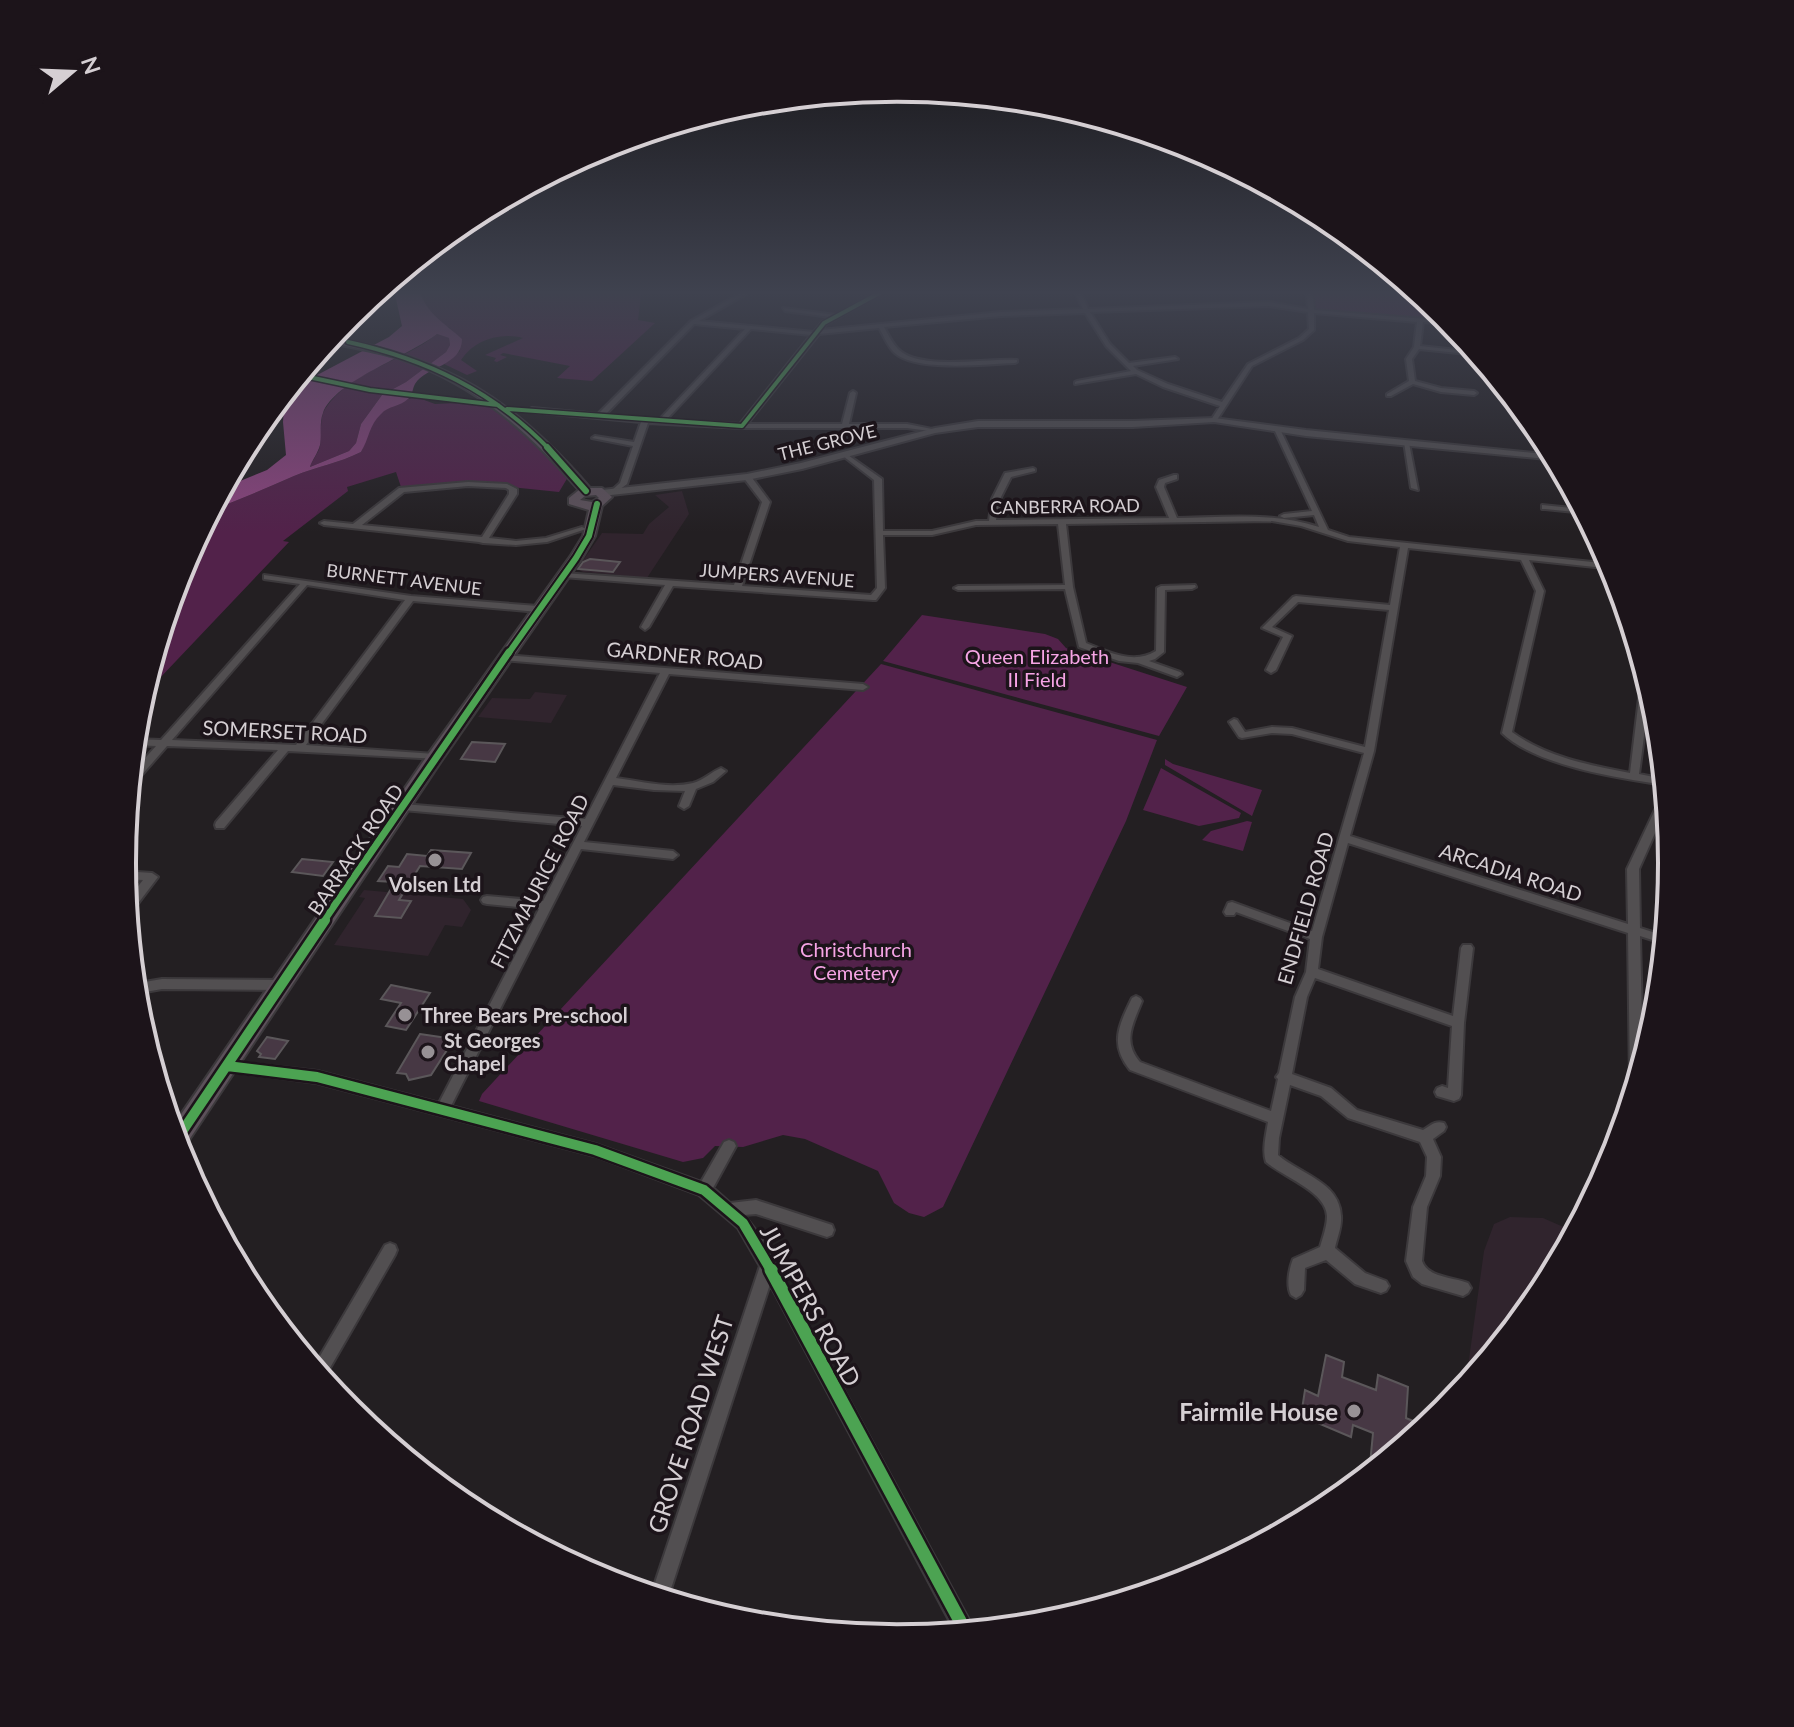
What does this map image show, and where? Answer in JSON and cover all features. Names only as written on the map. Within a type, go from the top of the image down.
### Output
[{"type":"main road","points":[[441,371],[472,384],[529,427],[586,491],[605,497]]},
{"type":"main road","points":[[586,491],[574,498],[579,505],[605,497]]},
{"type":"main road","name":"BARRACK ROAD","points":[[184,1129],[435,757],[563,575],[605,497]]},
{"type":"main road","name":"BARRACK ROAD","points":[[579,505],[585,515],[583,534]]},
{"type":"street","points":[[600,416],[645,371]]},
{"type":"street","points":[[661,422],[709,371]]},
{"type":"street","points":[[742,426],[786,371]]},
{"type":"street","points":[[1214,420],[1246,371]]},
{"type":"street","points":[[1411,371],[1412,382]]},
{"type":"street","points":[[1077,383],[1136,372],[1224,405]]},
{"type":"street","points":[[1389,395],[1412,382],[1441,390],[1474,393]]},
{"type":"street","points":[[845,426],[853,393]]},
{"type":"street","points":[[1224,405],[1230,423]]},
{"type":"street","points":[[532,410],[661,422],[742,426],[913,426],[935,431]]},
{"type":"street","name":"THE GROVE","points":[[605,497],[630,491],[747,477],[921,434],[978,424],[1133,424],[1214,420],[1540,456]]},
{"type":"street","points":[[605,497],[623,484],[645,421]]},
{"type":"street","points":[[913,426],[921,434]]},
{"type":"street","points":[[1277,429],[1325,532]]},
{"type":"street","points":[[595,438],[637,445]]},
{"type":"street","points":[[1406,443],[1415,488]]},
{"type":"street","name":"JUMPERS AVENUE","points":[[563,575],[873,598],[881,588],[878,479],[845,455]]},
{"type":"street","points":[[992,523],[1005,474],[1033,470]]},
{"type":"street","points":[[737,587],[766,502],[747,477]]},
{"type":"street","points":[[1174,477],[1162,482],[1160,487],[1174,521]]},
{"type":"street","points":[[355,526],[402,490],[468,484],[513,489],[513,494],[483,541]]},
{"type":"street","points":[[1545,507],[1571,510]]},
{"type":"street","name":"CANBERRA ROAD","points":[[880,533],[932,533],[964,525],[992,523],[1251,519],[1316,513]]},
{"type":"street","name":"CANBERRA ROAD","points":[[1251,519],[1288,521],[1337,537],[1404,546],[1598,565]]},
{"type":"street","points":[[324,523],[516,543],[583,534]]},
{"type":"street","points":[[1062,523],[1069,587],[1082,645],[1177,674]]},
{"type":"street","points":[[547,540],[583,534]]},
{"type":"street","name":"ENDFIELD ROAD","points":[[1327,1251],[1334,1215],[1332,1204],[1323,1192],[1280,1168],[1271,1158],[1275,1119],[1301,997],[1312,972],[1316,937],[1369,751],[1404,546]]},
{"type":"street","points":[[1524,558],[1540,591],[1507,733],[1530,749],[1654,780]]},
{"type":"street","name":"BURNETT AVENUE","points":[[267,577],[411,598],[538,609]]},
{"type":"street","points":[[142,769],[305,583]]},
{"type":"street","points":[[645,627],[670,583]]},
{"type":"street","points":[[958,588],[1069,587]]},
{"type":"street","points":[[1140,661],[1160,652],[1161,588],[1192,587]]},
{"type":"street","points":[[299,748],[411,598]]},
{"type":"street","points":[[1271,670],[1288,636],[1266,628],[1296,599],[1392,608]]},
{"type":"street","name":"GARDNER ROAD","points":[[505,658],[863,687]]},
{"type":"street","name":"FITZMAURICE ROAD","points":[[443,1108],[666,671]]},
{"type":"street","points":[[1634,777],[1645,720]]},
{"type":"street","points":[[1234,722],[1253,746]]},
{"type":"street","points":[[1242,735],[1281,730],[1369,751]]},
{"type":"street","name":"SOMERSET ROAD","points":[[146,742],[435,757]]},
{"type":"street","points":[[220,825],[285,748]]},
{"type":"street","points":[[610,781],[691,789],[713,780],[721,771]]},
{"type":"street","points":[[684,806],[691,789]]},
{"type":"street","points":[[403,807],[589,823]]},
{"type":"street","points":[[1636,1046],[1633,869],[1657,817]]},
{"type":"street","name":"ARCADIA ROAD","points":[[1346,838],[1655,937]]},
{"type":"street","points":[[578,845],[673,855]]},
{"type":"street","points":[[136,876],[152,877],[137,897]]},
{"type":"street","points":[[487,900],[546,906]]},
{"type":"street","points":[[1232,905],[1316,937]]},
{"type":"street","points":[[1442,1092],[1454,1095],[1467,948]]},
{"type":"street","points":[[1312,972],[1458,1023]]},
{"type":"street","points":[[146,987],[162,984],[283,985]]},
{"type":"street","points":[[1136,1001],[1122,1040],[1125,1056],[1135,1066],[1275,1119]]},
{"type":"street","name":"JUMPERS ROAD","points":[[227,1066],[317,1077],[443,1108],[471,1119],[595,1150],[704,1190],[743,1223],[960,1622]]},
{"type":"street","points":[[1283,1077],[1326,1092],[1353,1114],[1425,1137],[1434,1157],[1433,1176],[1420,1207],[1414,1261],[1418,1272],[1427,1279],[1463,1288]]},
{"type":"street","points":[[1425,1137],[1439,1127]]},
{"type":"street","points":[[704,1190],[729,1146]]},
{"type":"street","points":[[730,1210],[756,1207],[827,1230]]},
{"type":"street","points":[[323,1365],[390,1250]]},
{"type":"street","points":[[1296,1290],[1298,1264],[1327,1251],[1360,1279],[1381,1286]]},
{"type":"street","name":"GROVE ROAD WEST","points":[[664,1589],[768,1266]]},
{"type":"shaded area","points":[[325,371],[372,371],[330,401],[323,413],[320,445],[310,467],[349,451],[356,443],[361,424],[382,395],[421,371],[431,371],[415,384],[408,399],[381,414],[361,452],[226,504],[239,481],[267,470],[286,455],[284,413],[310,379]]},
{"type":"shaded area","points":[[682,491],[689,514],[645,581],[617,579],[618,575],[577,569],[602,533],[643,534],[649,524],[669,507],[655,495]]},
{"type":"shaded area","points":[[535,692],[567,695],[551,723],[478,717],[492,698],[530,699]]},
{"type":"shaded area","points":[[364,890],[463,899],[471,910],[462,927],[445,925],[428,956],[334,945],[365,898],[359,897]]},
{"type":"shaded area","points":[[1510,1217],[1543,1218],[1565,1228],[1530,1287],[1468,1368],[1484,1251],[1494,1224]]},
{"type":"green space","points":[[373,371],[421,371],[382,395],[361,424],[356,443],[349,451],[310,467],[320,446],[325,409],[336,396]]},
{"type":"green space","points":[[458,371],[477,371],[467,375]]},
{"type":"green space","points":[[565,371],[603,371],[592,381],[557,378]]},
{"type":"green space","points":[[416,397],[435,404],[480,402],[502,405],[571,472],[559,492],[483,484],[402,490],[396,472],[347,487],[348,491],[283,541],[289,542],[158,680],[193,572],[226,504],[361,452],[375,420],[396,403]]},
{"type":"green space","name":"Queen Elizabeth II Field","points":[[922,615],[1045,634],[1058,639],[1066,648],[1187,687],[1159,736],[883,661]]},
{"type":"green space","name":"Christchurch Cemetery","points":[[881,664],[1157,740],[1126,821],[943,1207],[924,1217],[909,1213],[894,1203],[878,1171],[805,1139],[783,1135],[743,1147],[715,1146],[703,1158],[683,1162],[479,1101],[482,1094]]},
{"type":"green space","points":[[1165,759],[1262,790],[1252,816],[1165,765]]},
{"type":"green space","points":[[1161,768],[1241,813],[1239,818],[1199,826],[1143,810]]},
{"type":"green space","points":[[1252,822],[1243,851],[1202,840],[1211,831]]},
{"type":"building","points":[[590,559],[620,562],[613,572],[578,569]]},
{"type":"building","points":[[472,742],[505,744],[495,762],[461,759]]},
{"type":"building","points":[[431,850],[471,853],[462,869],[420,866],[399,900],[411,901],[401,918],[375,916],[395,882],[378,881],[388,866],[399,867],[407,854],[427,856]]},
{"type":"building","points":[[302,859],[333,862],[323,876],[292,872]]},
{"type":"building","name":"Three Bears Pre-school","points":[[391,985],[430,993],[406,1030],[386,1026],[401,1003],[381,999]]},
{"type":"building","name":"St Georges Chapel","points":[[420,1034],[454,1039],[431,1075],[409,1080],[406,1074],[397,1073]]},
{"type":"building","points":[[267,1037],[288,1041],[275,1059],[259,1057],[261,1054],[257,1051]]},
{"type":"building","name":"Fairmile House","points":[[1326,1355],[1344,1362],[1342,1377],[1376,1390],[1378,1375],[1408,1387],[1406,1418],[1414,1422],[1370,1460],[1373,1433],[1353,1425],[1351,1437],[1301,1416],[1305,1390],[1318,1396]]},
{"type":"cycle path","points":[[440,371],[482,393],[510,413],[537,436],[586,491]]},
{"type":"cycle path","points":[[507,409],[742,426],[786,371]]},
{"type":"cycle path","points":[[311,378],[370,390],[498,405]]},
{"type":"cycle path","points":[[184,1129],[435,757],[576,558],[589,536],[597,504]]},
{"type":"cycle path","points":[[227,1066],[317,1077],[595,1150],[704,1190],[743,1223],[755,1241],[960,1622]]},
{"type":"place","name":"Volsen Ltd","points":[[435,860]]},
{"type":"place","name":"Three Bears Pre-school","points":[[405,1015]]},
{"type":"place","name":"St Georges Chapel","points":[[428,1052]]},
{"type":"place","name":"Fairmile House","points":[[1354,1411]]}]
